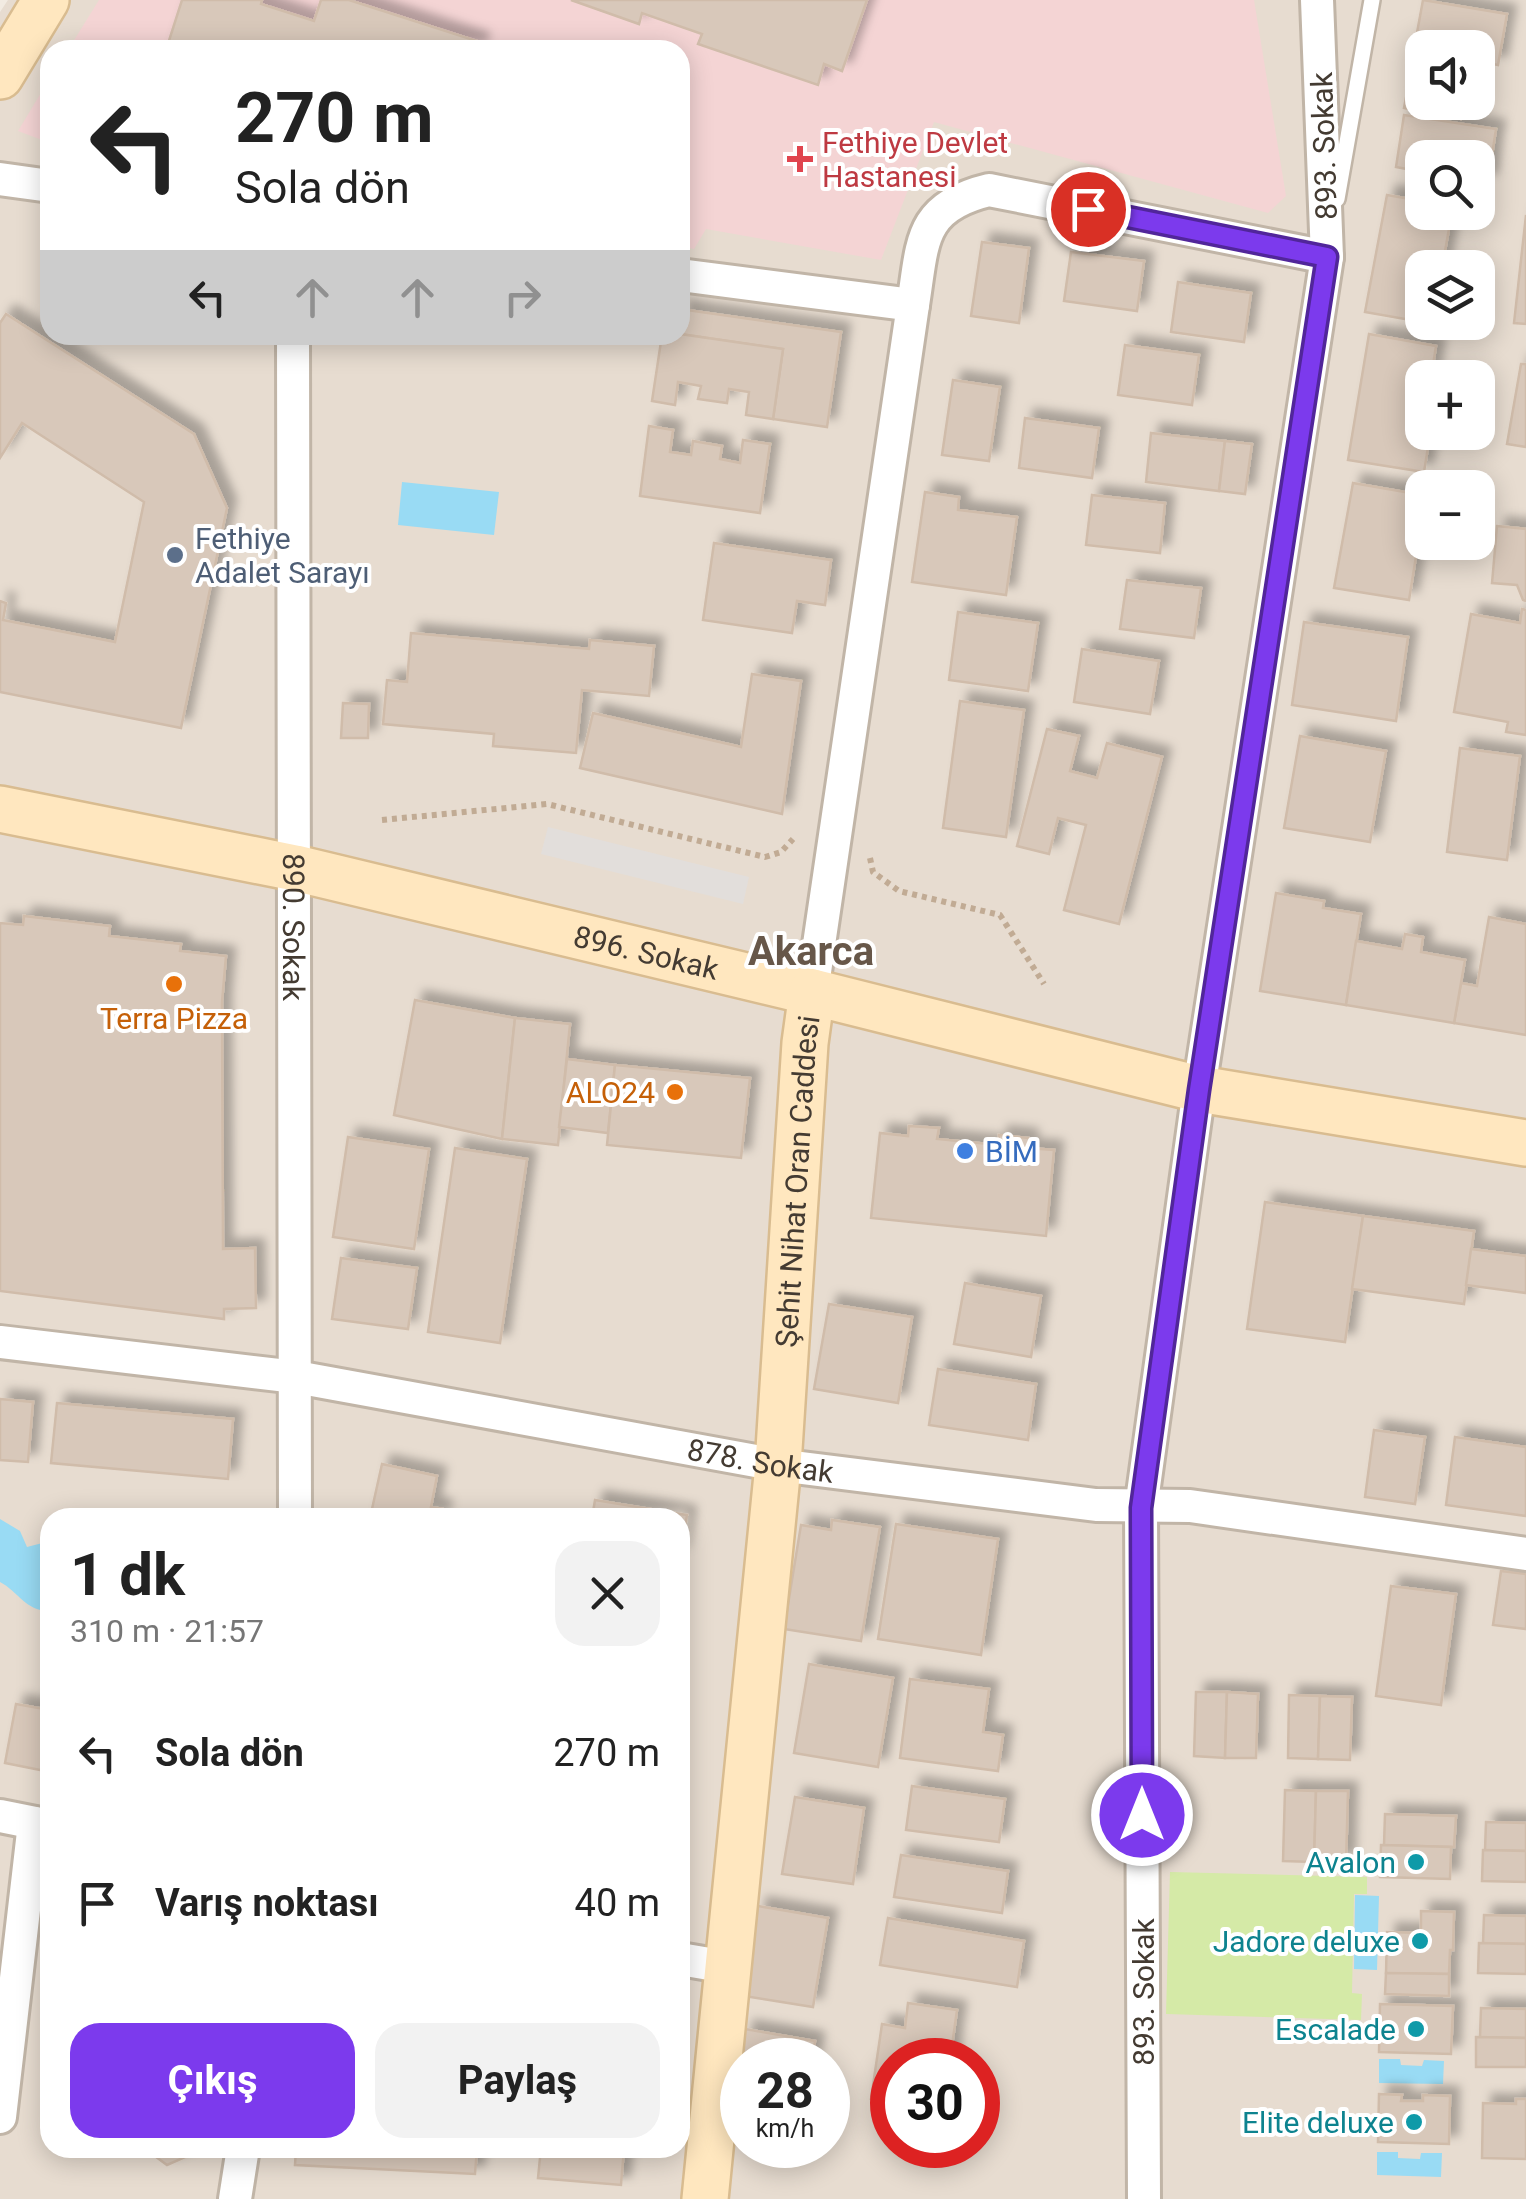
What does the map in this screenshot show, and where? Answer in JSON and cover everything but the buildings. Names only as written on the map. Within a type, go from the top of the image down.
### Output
[{"type":"street","points":[[0,76],[46,0]]},
{"type":"street","name":"893. Sokak","points":[[1144,2199],[1141,1508],[1199,1090],[1327,257],[1318,0]]},
{"type":"street","points":[[0,178],[40,184]]},
{"type":"street","name":"Şehit Nihat Oran Caddesi","points":[[704,2199],[778,1465],[805,1043],[924,242],[936,214],[960,197],[988,190],[1327,257]]},
{"type":"street","points":[[690,276],[912,305]]},
{"type":"street","name":"890. Sokak","points":[[293,345],[295,1508]]},
{"type":"street","name":"896. Sokak","points":[[0,809],[295,868],[1199,1090],[1526,1143]]},
{"type":"street","name":"878. Sokak","points":[[0,1342],[296,1377],[778,1465],[1141,1508],[1190,1506],[1526,1554]]},
{"type":"street","points":[[0,1816],[40,1824]]},
{"type":"street","points":[[0,2117],[40,1838]]},
{"type":"street","points":[[690,1961],[726,1968]]},
{"type":"street","points":[[235,2199],[241,2158]]},
{"type":"lane","points":[[1327,257],[1372,0]]},
{"type":"path","points":[[382,820],[547,804],[765,857],[781,852],[793,839]]},
{"type":"path","points":[[870,857],[872,872],[899,892],[1000,915],[1044,984]]},
{"type":"shaded area","points":[[8,0],[1526,0],[1526,2199],[0,2199],[0,12]]},
{"type":"shaded area","name":"Fethiye Devlet Hastanesi","points":[[99,0],[1254,0],[1286,196],[1268,213],[934,122],[881,260],[706,229],[694,249],[690,248],[690,40],[74,40]]},
{"type":"shaded area","points":[[40,95],[40,139],[18,131]]},
{"type":"shaded area","points":[[548,827],[749,877],[743,904],[541,854]]},
{"type":"green space","points":[[1170,1872],[1367,1877],[1367,1894],[1354,1894],[1352,1993],[1362,1994],[1361,2020],[1166,2014]]},
{"type":"water","points":[[402,482],[499,492],[494,535],[398,525]]},
{"type":"water","points":[[0,1519],[20,1531],[27,1547],[40,1544],[40,1610],[0,1582]]},
{"type":"water","points":[[1355,1895],[1379,1896],[1377,1970],[1354,1969]]},
{"type":"water","points":[[1379,2059],[1400,2059],[1401,2065],[1422,2066],[1424,2060],[1444,2061],[1443,2084],[1379,2083]]},
{"type":"water","points":[[1377,2152],[1398,2152],[1398,2158],[1420,2159],[1421,2153],[1442,2153],[1441,2177],[1377,2175]]},
{"type":"place","name":"Fethiye Devlet Hastanesi","points":[[800,159]]},
{"type":"place","name":"Fethiye Adalet Sarayı","points":[[175,555]]},
{"type":"place","name":"Terra Pizza","points":[[174,984]]},
{"type":"place","name":"ALO24","points":[[675,1092]]},
{"type":"place","name":"BİM","points":[[965,1151]]},
{"type":"place","name":"Avalon","points":[[1416,1862]]},
{"type":"place","name":"Jadore deluxe","points":[[1420,1941]]},
{"type":"place","name":"Escalade","points":[[1416,2029]]},
{"type":"place","name":"Elite deluxe","points":[[1414,2122]]},
{"type":"district","name":"Akarca","points":[[811,951]]},
{"type":"route","points":[[1088,209],[1327,257],[1199,1090],[1141,1508],[1142,1815]]}]
